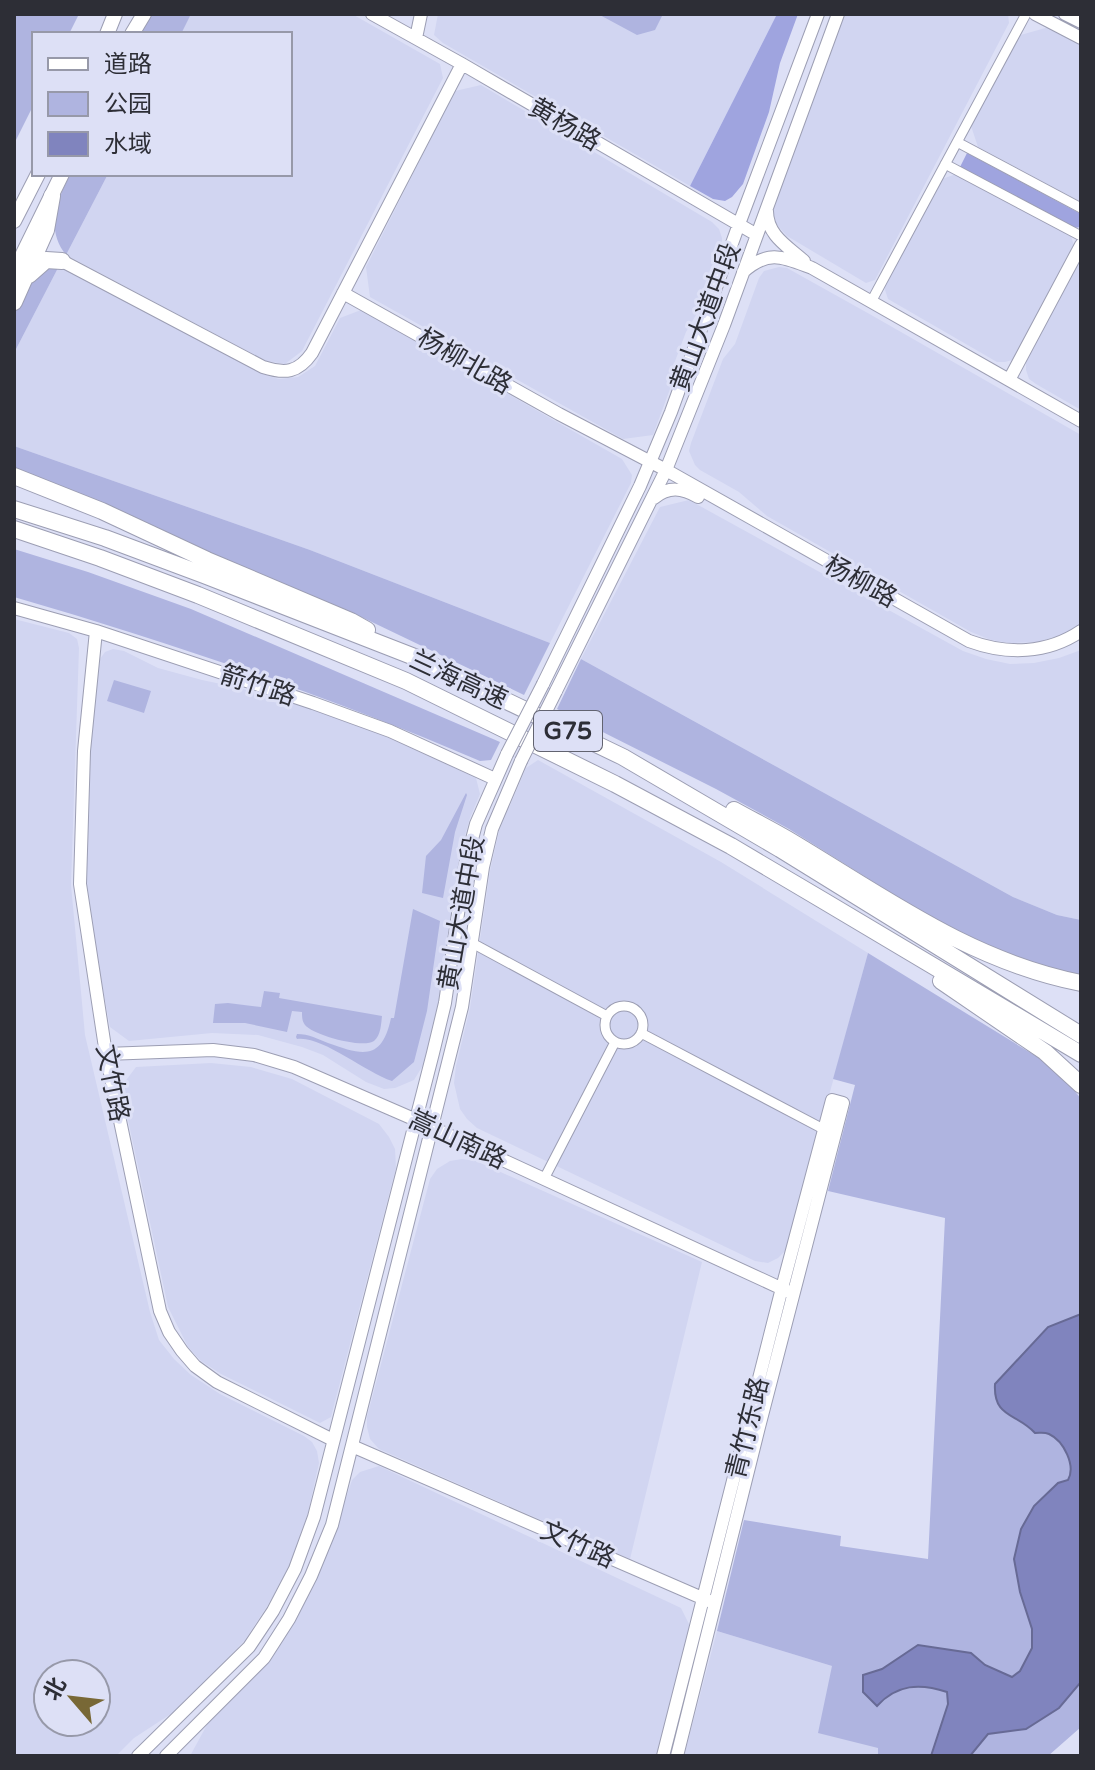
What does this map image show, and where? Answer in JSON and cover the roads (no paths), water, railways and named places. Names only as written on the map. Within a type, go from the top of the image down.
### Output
[{"type":"highway","points":[[52,196],[46,240],[62,261]]},
{"type":"highway","points":[[16,286],[46,230]]},
{"type":"highway","points":[[16,286],[46,260],[62,261]]},
{"type":"highway","points":[[14,476],[102,511],[351,621],[417,658]]},
{"type":"highway","name":"兰海高速","points":[[14,509],[105,538],[417,658],[623,757],[793,857],[1081,1035]]},
{"type":"highway","name":"兰海高速","points":[[14,529],[198,595],[406,681],[615,784],[731,846],[824,901]]},
{"type":"highway","points":[[14,537],[100,558]]},
{"type":"highway","points":[[623,757],[713,799],[786,838],[912,917],[955,940],[1037,973],[1081,983]]},
{"type":"highway","points":[[824,901],[1081,1054]]},
{"type":"highway","name":"G75","points":[[824,901],[1045,1052],[1081,1085]]},
{"type":"main road","points":[[133,32],[144,14]]},
{"type":"main road","points":[[14,221],[37,176]]},
{"type":"main road","points":[[16,286],[61,176]]},
{"type":"street","name":"黄杨路","points":[[372,14],[757,235]]},
{"type":"street","points":[[416,38],[421,14]]},
{"type":"street","name":"黄山大道中段","points":[[138,1756],[249,1647],[295,1569],[314,1517],[445,1003],[465,866],[476,824],[507,754],[651,462],[818,14]]},
{"type":"street","name":"黄山大道中段","points":[[166,1756],[264,1658],[311,1576],[332,1525],[462,1007],[483,867],[492,829],[521,761],[666,470],[838,14]]},
{"type":"street","points":[[871,302],[1026,14]]},
{"type":"street","points":[[1035,14],[1081,38]]},
{"type":"street","points":[[1065,14],[1081,22]]},
{"type":"street","points":[[62,261],[263,367],[274,371],[297,368],[306,362],[462,64]]},
{"type":"street","points":[[957,142],[1081,208]]},
{"type":"street","points":[[945,164],[1081,236]]},
{"type":"street","points":[[768,206],[768,222],[772,232],[812,268]]},
{"type":"street","points":[[1009,380],[1081,245]]},
{"type":"street","points":[[743,272],[756,262],[775,256],[812,268],[1081,421]]},
{"type":"street","name":"杨柳北路","points":[[343,293],[587,429]]},
{"type":"street","points":[[587,429],[603,444],[636,464],[641,473],[640,486]]},
{"type":"street","name":"杨柳路","points":[[587,429],[666,470],[969,641],[996,649],[1021,651],[1048,647],[1081,631]]},
{"type":"street","name":"杨柳路","points":[[654,498],[672,489],[691,493],[954,640],[982,651],[1010,657],[1035,656],[1064,648],[1081,639]]},
{"type":"street","name":"箭竹路","points":[[14,608],[96,631],[313,703],[390,731],[495,779]]},
{"type":"street","name":"文竹路","points":[[96,631],[84,751],[80,884],[106,1054],[160,1311],[169,1332],[195,1366],[217,1382],[333,1440]]},
{"type":"street","points":[[472,943],[607,1016]]},
{"type":"street","points":[[616,1007],[635,1010],[642,1020],[641,1033],[632,1042],[615,1042],[605,1028],[607,1016],[616,1007]]},
{"type":"street","points":[[641,1033],[830,1132]]},
{"type":"street","points":[[544,1179],[615,1042]]},
{"type":"street","name":"嵩山南路","points":[[106,1054],[213,1050],[254,1055],[294,1067],[788,1291]]},
{"type":"street","name":"青竹东路","points":[[663,1756],[709,1601],[838,1102]]},
{"type":"street","name":"文竹路","points":[[352,1446],[709,1601]]},
{"type":"street","name":"青竹东路","points":[[677,1756],[709,1601]]},
{"type":"water","points":[[1081,1314],[1081,1682],[1059,1708],[1026,1729],[988,1734],[970,1756],[931,1756],[948,1704],[947,1692],[909,1687],[893,1693],[877,1706],[863,1692],[863,1675],[882,1669],[918,1645],[971,1653],[985,1665],[1012,1677],[1020,1671],[1032,1648],[1032,1629],[1020,1592],[1014,1559],[1021,1529],[1034,1506],[1058,1483],[1068,1480],[1071,1468],[1067,1454],[1054,1437],[1035,1433],[1002,1409],[995,1395],[995,1384],[1048,1327]]}]
